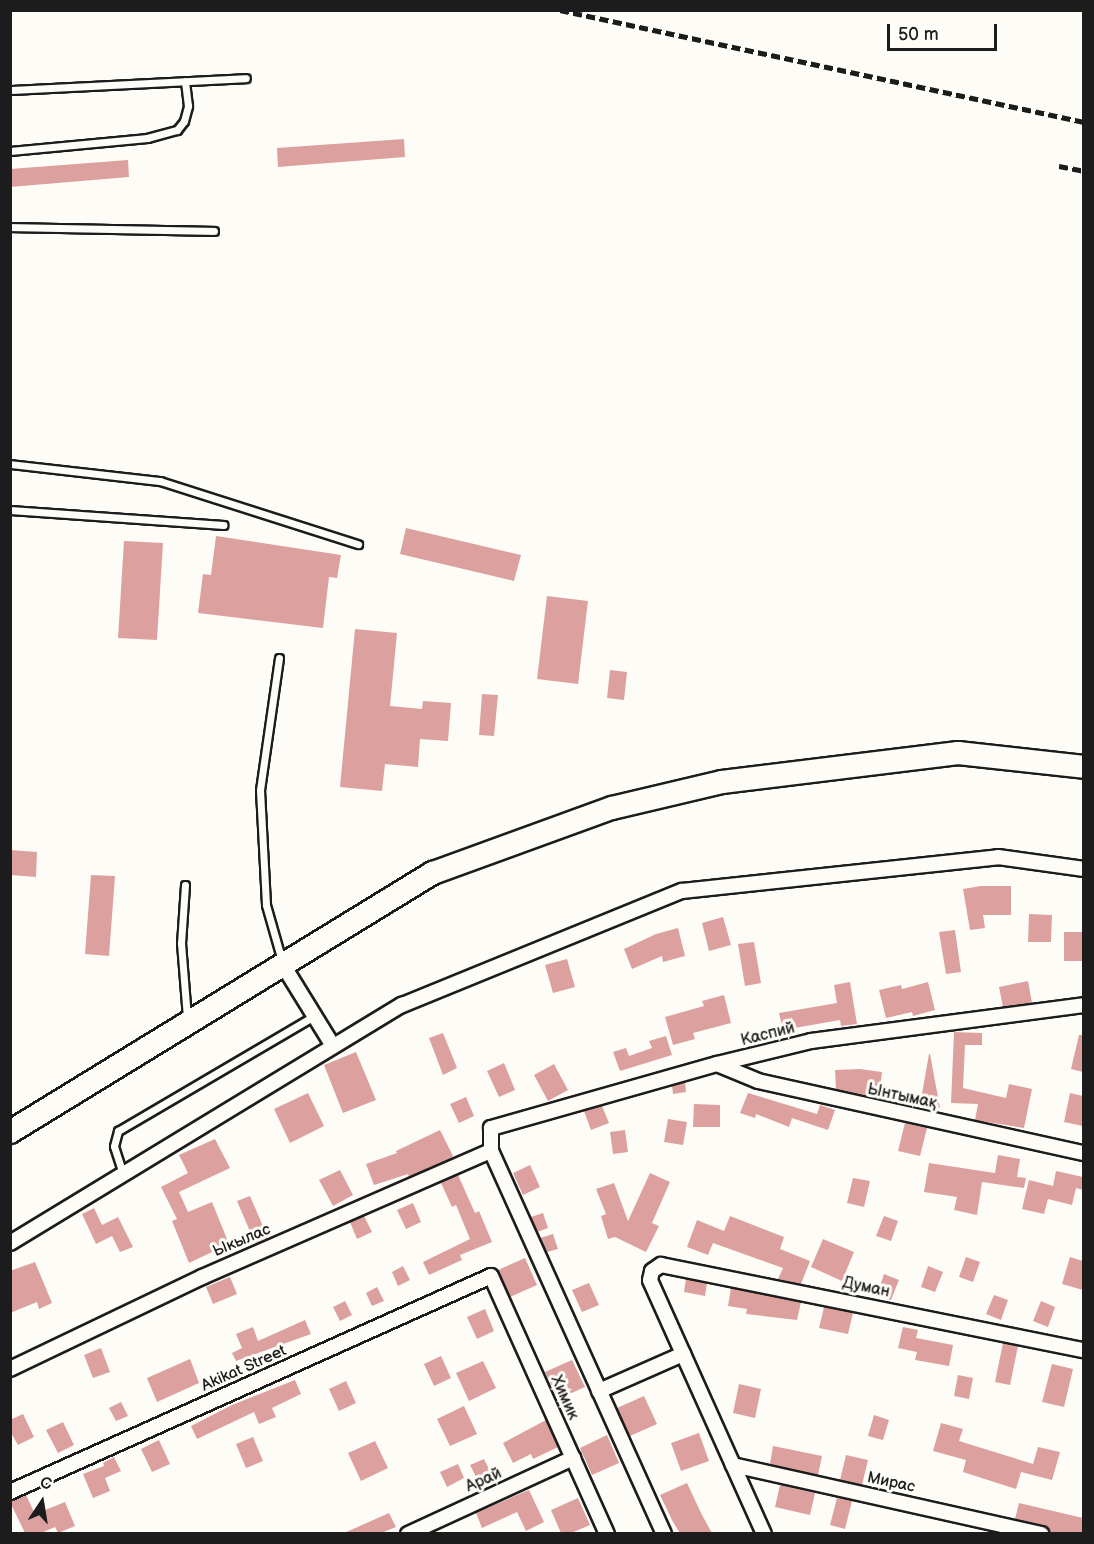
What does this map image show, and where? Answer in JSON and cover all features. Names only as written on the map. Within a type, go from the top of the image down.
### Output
[{"type":"main road","points":[[10,1132],[433,873],[612,808],[722,782],[958,753],[1083,767]]},
{"type":"street","points":[[10,1243],[402,1005],[682,891],[998,857],[1083,869]]},
{"type":"street","points":[[283,965],[333,1046]]},
{"type":"street","name":"Каспий","points":[[491,1151],[491,1128],[717,1064],[811,1041],[1083,1005]]},
{"type":"street","name":"Ынтымақ","points":[[717,1064],[758,1081],[1083,1153]]},
{"type":"street","points":[[491,1151],[664,1533]]},
{"type":"street","name":"Ыкылас","points":[[10,1369],[202,1277],[491,1151]]},
{"type":"street","name":"Думан","points":[[683,1354],[650,1280],[652,1271],[661,1265],[1083,1350]]},
{"type":"street","name":"Химик","points":[[491,1276],[607,1533]]},
{"type":"street","name":"Akikat Street","points":[[10,1492],[491,1276]]},
{"type":"street","points":[[599,1391],[683,1354],[764,1533]]},
{"type":"street","name":"Арай","points":[[408,1533],[573,1458]]},
{"type":"street","name":"Мирас","points":[[733,1465],[1041,1533]]},
{"type":"lane","points":[[10,90],[246,78]]},
{"type":"lane","points":[[10,151],[147,138],[177,130],[184,122],[188,106],[185,81]]},
{"type":"lane","points":[[10,227],[214,231]]},
{"type":"lane","points":[[10,464],[160,481],[358,544]]},
{"type":"lane","points":[[10,510],[223,525]]},
{"type":"lane","points":[[279,658],[264,745],[260,813],[266,904],[283,965]]},
{"type":"lane","points":[[185,885],[181,935],[188,1024]]},
{"type":"lane","points":[[123,1174],[114,1146],[118,1131],[158,1104],[315,1016]]},
{"type":"building","points":[[404,139],[405,157],[278,167],[277,148]]},
{"type":"building","points":[[128,160],[129,177],[10,187],[10,169]]},
{"type":"building","points":[[406,528],[521,555],[514,581],[400,554]]},
{"type":"building","points":[[216,536],[341,555],[337,578],[329,577],[323,628],[198,613],[203,574],[211,575]]},
{"type":"building","points":[[124,541],[163,543],[157,640],[118,638]]},
{"type":"building","points":[[547,596],[588,601],[578,684],[537,679]]},
{"type":"building","points":[[355,629],[397,633],[390,706],[422,709],[423,701],[451,703],[448,741],[420,739],[418,767],[385,764],[382,791],[340,787]]},
{"type":"building","points":[[610,670],[627,672],[624,700],[607,698]]},
{"type":"building","points":[[482,694],[498,695],[494,736],[479,735]]},
{"type":"building","points":[[10,850],[37,852],[36,877],[10,875]]},
{"type":"building","points":[[91,875],[115,876],[109,956],[85,954]]},
{"type":"building","points":[[981,886],[1011,886],[1011,915],[983,915],[985,928],[970,930],[963,889]]},
{"type":"building","points":[[1029,914],[1052,915],[1051,942],[1028,942]]},
{"type":"building","points":[[723,917],[731,945],[709,951],[702,923]]},
{"type":"building","points":[[678,928],[685,956],[663,962],[662,956],[632,969],[624,949],[656,934]]},
{"type":"building","points":[[955,930],[961,972],[946,974],[939,932]]},
{"type":"building","points":[[1064,932],[1083,932],[1083,961],[1064,961]]},
{"type":"building","points":[[754,942],[761,983],[745,986],[738,944]]},
{"type":"building","points":[[567,959],[575,987],[553,993],[545,965]]},
{"type":"building","points":[[1028,981],[1032,1003],[1003,1007],[999,987]]},
{"type":"building","points":[[850,982],[857,1024],[841,1026],[840,1020],[783,1030],[779,1013],[837,1003],[834,985]]},
{"type":"building","points":[[928,982],[935,1010],[913,1016],[912,1012],[886,1018],[879,990],[901,985],[902,989]]},
{"type":"building","points":[[724,995],[731,1023],[693,1033],[695,1039],[673,1045],[665,1017],[704,1006],[702,1001]]},
{"type":"building","points":[[954,1032],[982,1033],[982,1045],[965,1045],[963,1088],[1006,1098],[1009,1084],[1032,1089],[1024,1128],[975,1120],[978,1104],[951,1103]]},
{"type":"building","points":[[443,1033],[457,1068],[443,1075],[429,1038]]},
{"type":"building","points":[[1079,1035],[1083,1035],[1083,1072],[1071,1069]]},
{"type":"building","points":[[666,1036],[672,1055],[620,1071],[613,1052],[626,1048],[629,1056],[652,1048],[649,1041]]},
{"type":"building","points":[[356,1052],[376,1100],[343,1113],[324,1065]]},
{"type":"building","points":[[930,1054],[940,1108],[920,1105]]},
{"type":"building","points":[[504,1063],[515,1090],[499,1097],[487,1071]]},
{"type":"building","points":[[554,1064],[568,1090],[548,1101],[534,1075]]},
{"type":"building","points":[[860,1069],[882,1072],[879,1098],[836,1089],[835,1070]]},
{"type":"building","points":[[685,1082],[686,1092],[673,1094],[672,1086]]},
{"type":"building","points":[[308,1093],[324,1126],[290,1143],[274,1109]]},
{"type":"building","points":[[748,1093],[817,1114],[820,1105],[835,1110],[828,1130],[792,1118],[789,1127],[756,1114],[755,1118],[740,1113]]},
{"type":"building","points":[[1070,1093],[1083,1096],[1083,1126],[1064,1122]]},
{"type":"building","points":[[466,1097],[474,1116],[459,1123],[450,1104]]},
{"type":"building","points":[[694,1104],[720,1105],[720,1127],[693,1127]]},
{"type":"building","points":[[602,1106],[609,1123],[591,1130],[584,1111]]},
{"type":"building","points":[[668,1119],[687,1122],[683,1145],[664,1142]]},
{"type":"building","points":[[905,1123],[927,1128],[920,1156],[898,1151]]},
{"type":"building","points":[[440,1130],[453,1156],[451,1158],[409,1177],[408,1174],[374,1185],[366,1164],[397,1153],[396,1151]]},
{"type":"building","points":[[625,1130],[628,1152],[613,1154],[610,1132]]},
{"type":"building","points":[[215,1139],[230,1168],[179,1192],[188,1212],[212,1202],[229,1244],[189,1263],[172,1221],[177,1219],[161,1187],[188,1173],[179,1155]]},
{"type":"building","points":[[998,1155],[1020,1159],[1017,1177],[1026,1178],[1024,1188],[982,1182],[977,1215],[954,1210],[957,1197],[924,1192],[929,1163],[995,1173]]},
{"type":"building","points":[[530,1165],[540,1187],[523,1195],[513,1173]]},
{"type":"building","points":[[340,1170],[353,1195],[333,1206],[319,1180]]},
{"type":"building","points":[[1056,1171],[1083,1177],[1083,1190],[1076,1188],[1072,1205],[1048,1199],[1044,1214],[1022,1209],[1029,1180],[1053,1186]]},
{"type":"building","points":[[650,1173],[670,1182],[652,1223],[659,1226],[646,1252],[615,1237],[608,1239],[601,1216],[606,1214],[596,1189],[614,1183],[628,1221]]},
{"type":"building","points":[[458,1175],[475,1213],[479,1211],[492,1242],[460,1255],[462,1260],[429,1275],[423,1262],[470,1239],[456,1205],[452,1207],[441,1183]]},
{"type":"building","points":[[853,1178],[870,1181],[864,1207],[847,1203]]},
{"type":"building","points":[[250,1196],[268,1238],[255,1243],[237,1201]]},
{"type":"building","points":[[413,1203],[421,1222],[406,1229],[397,1210]]},
{"type":"building","points":[[94,1208],[102,1225],[118,1217],[133,1247],[120,1252],[112,1236],[96,1244],[82,1214]]},
{"type":"building","points":[[543,1213],[548,1228],[537,1232],[531,1217]]},
{"type":"building","points":[[364,1216],[372,1232],[357,1239],[350,1222]]},
{"type":"building","points":[[730,1216],[784,1237],[780,1249],[810,1261],[801,1284],[778,1279],[783,1268],[713,1243],[708,1255],[687,1247],[697,1220],[724,1231]]},
{"type":"building","points":[[884,1216],[898,1221],[891,1241],[876,1236]]},
{"type":"building","points":[[553,1234],[558,1249],[547,1252],[540,1238]]},
{"type":"building","points":[[823,1239],[854,1252],[842,1281],[811,1267]]},
{"type":"building","points":[[966,1257],[980,1262],[973,1282],[959,1277]]},
{"type":"building","points":[[1070,1257],[1083,1261],[1083,1290],[1062,1284]]},
{"type":"building","points":[[525,1258],[537,1285],[510,1297],[498,1270]]},
{"type":"building","points":[[35,1262],[52,1303],[39,1309],[37,1302],[10,1313],[10,1271]]},
{"type":"building","points":[[403,1266],[410,1280],[398,1286],[392,1272]]},
{"type":"building","points":[[928,1266],[943,1272],[935,1292],[921,1287]]},
{"type":"building","points":[[884,1274],[899,1280],[891,1300],[877,1295]]},
{"type":"building","points":[[230,1277],[237,1294],[213,1304],[206,1287]]},
{"type":"building","points":[[686,1279],[707,1283],[705,1296],[684,1292]]},
{"type":"building","points":[[589,1283],[599,1305],[582,1312],[572,1290]]},
{"type":"building","points":[[377,1287],[384,1301],[372,1306],[366,1293]]},
{"type":"building","points":[[731,1288],[801,1302],[797,1320],[746,1314],[747,1309],[728,1306]]},
{"type":"building","points":[[994,1295],[1008,1300],[1001,1320],[986,1314]]},
{"type":"building","points":[[345,1301],[352,1315],[340,1321],[333,1307]]},
{"type":"building","points":[[1041,1301],[1055,1307],[1048,1327],[1033,1321]]},
{"type":"building","points":[[824,1307],[853,1313],[848,1334],[819,1328]]},
{"type":"building","points":[[485,1309],[494,1331],[477,1339],[467,1317]]},
{"type":"building","points":[[305,1320],[311,1334],[236,1361],[232,1353],[242,1348],[236,1334],[253,1327],[258,1341]]},
{"type":"building","points":[[903,1327],[918,1330],[916,1338],[953,1345],[949,1366],[915,1360],[917,1352],[898,1348]]},
{"type":"building","points":[[1003,1343],[1018,1346],[1010,1385],[995,1382]]},
{"type":"building","points":[[101,1348],[110,1372],[93,1378],[84,1355]]},
{"type":"building","points":[[441,1356],[451,1378],[434,1386],[424,1364]]},
{"type":"building","points":[[190,1359],[199,1383],[157,1402],[147,1378]]},
{"type":"building","points":[[572,1360],[585,1387],[558,1399],[545,1372]]},
{"type":"building","points":[[483,1361],[496,1388],[469,1401],[456,1373]]},
{"type":"building","points":[[1052,1364],[1073,1369],[1064,1407],[1042,1402]]},
{"type":"building","points":[[958,1375],[973,1378],[969,1399],[954,1396]]},
{"type":"building","points":[[295,1380],[301,1394],[272,1408],[276,1417],[259,1424],[254,1412],[197,1439],[191,1426],[232,1405]]},
{"type":"building","points":[[346,1381],[356,1403],[339,1411],[329,1389]]},
{"type":"building","points":[[739,1384],[761,1389],[755,1418],[733,1413]]},
{"type":"building","points":[[644,1396],[657,1424],[630,1436],[617,1408]]},
{"type":"building","points":[[121,1402],[128,1416],[116,1421],[109,1408]]},
{"type":"building","points":[[464,1406],[477,1434],[450,1446],[437,1419]]},
{"type":"building","points":[[23,1414],[34,1437],[18,1445],[10,1431],[10,1420]]},
{"type":"building","points":[[874,1415],[889,1420],[883,1440],[868,1436]]},
{"type":"building","points":[[546,1420],[558,1447],[533,1459],[531,1454],[513,1463],[503,1443]]},
{"type":"building","points":[[63,1422],[74,1445],[58,1453],[46,1430]]},
{"type":"building","points":[[941,1423],[963,1429],[959,1441],[1033,1464],[1038,1447],[1060,1452],[1052,1480],[1021,1472],[1016,1489],[963,1472],[966,1460],[933,1451]]},
{"type":"building","points":[[699,1433],[709,1461],[681,1471],[671,1443]]},
{"type":"building","points":[[607,1435],[619,1463],[592,1475],[580,1448]]},
{"type":"building","points":[[253,1437],[263,1461],[246,1468],[236,1444]]},
{"type":"building","points":[[159,1440],[170,1464],[152,1472],[141,1449]]},
{"type":"building","points":[[375,1441],[388,1468],[361,1481],[348,1453]]},
{"type":"building","points":[[773,1446],[822,1456],[818,1475],[770,1464]]},
{"type":"building","points":[[846,1455],[868,1460],[862,1485],[840,1480]]},
{"type":"building","points":[[114,1457],[121,1471],[105,1478],[110,1491],[93,1498],[83,1474],[104,1466],[103,1463]]},
{"type":"building","points":[[484,1459],[494,1479],[480,1485],[470,1465]]},
{"type":"building","points":[[458,1464],[464,1478],[447,1487],[440,1472]]},
{"type":"building","points":[[687,1483],[712,1533],[680,1533],[673,1522],[660,1495]]},
{"type":"building","points":[[780,1485],[815,1493],[810,1515],[775,1507]]},
{"type":"building","points":[[529,1490],[544,1522],[526,1531],[517,1512],[482,1528],[476,1513]]},
{"type":"building","points":[[26,1495],[35,1514],[65,1502],[75,1526],[58,1533],[55,1527],[41,1533],[25,1533],[10,1502]]},
{"type":"building","points":[[578,1498],[590,1525],[571,1533],[561,1533],[551,1510]]},
{"type":"building","points":[[837,1498],[852,1501],[845,1529],[830,1525]]},
{"type":"building","points":[[1019,1503],[1083,1518],[1083,1533],[1050,1533],[1044,1525],[1015,1519]]},
{"type":"building","points":[[389,1513],[396,1527],[381,1533],[344,1533]]},
{"type":"railway","points":[[560,10],[1084,122]]},
{"type":"railway","points":[[1059,166],[1084,171]]}]
